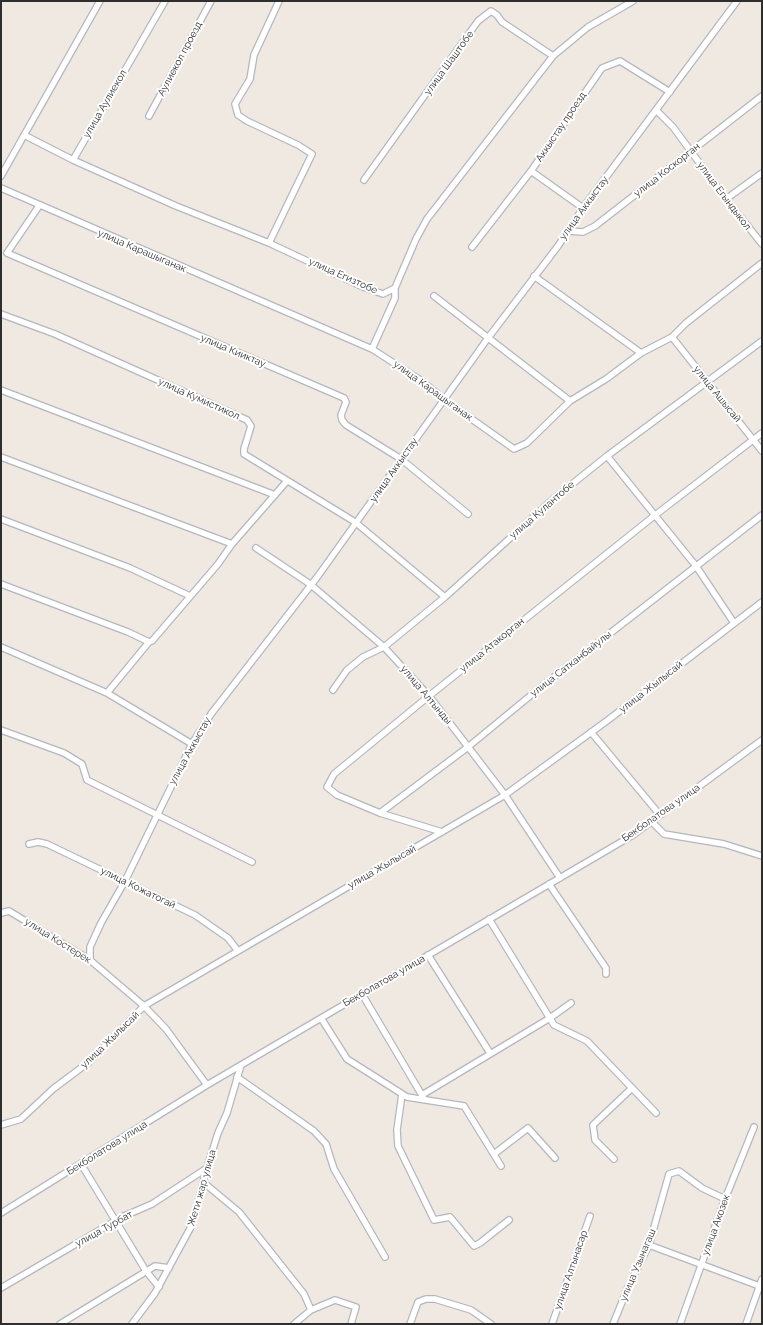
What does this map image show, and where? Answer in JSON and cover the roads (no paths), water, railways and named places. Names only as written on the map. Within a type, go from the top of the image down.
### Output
[{"type":"street","points":[[1,176],[100,1]]},
{"type":"street","name":"улица Аулиекол","points":[[73,160],[165,1]]},
{"type":"street","name":"Аулиекол проезд","points":[[149,116],[211,1]]},
{"type":"street","points":[[268,243],[312,154],[298,145],[246,121],[238,115],[235,104],[250,79],[254,55],[279,1]]},
{"type":"street","points":[[372,349],[395,298],[395,288],[416,239],[427,220],[553,56],[588,27],[634,1]]},
{"type":"street","name":"улица Аккыстау","points":[[90,960],[90,947],[101,922],[125,882],[156,815],[192,744],[211,714],[310,584],[318,576],[488,338],[737,1]]},
{"type":"street","name":"улица Шаштобе","points":[[364,180],[478,22],[491,11],[497,15],[502,22],[553,56]]},
{"type":"street","name":"Аккыстау проезд","points":[[472,247],[531,171],[602,68],[620,61],[670,92]]},
{"type":"street","name":"улица Коскорган","points":[[567,231],[583,232],[595,226],[762,96]]},
{"type":"street","name":"улица Егындыкол","points":[[656,110],[673,127],[726,199],[762,244]]},
{"type":"street","points":[[24,135],[73,160]]},
{"type":"street","name":"улица Егизтобе","points":[[73,160],[176,206],[268,243],[377,293],[383,294],[395,288]]},
{"type":"street","points":[[531,171],[583,208]]},
{"type":"street","points":[[726,199],[762,172]]},
{"type":"street","name":"улица Карашыганак","points":[[1,188],[39,206],[372,349],[422,381],[444,400],[514,449],[526,443],[570,401],[606,379],[641,353],[672,338],[686,323],[762,263]]},
{"type":"street","name":"улица Кииктау","points":[[39,206],[7,253],[344,398],[346,402],[341,415],[342,420],[346,425],[401,459],[468,514]]},
{"type":"street","points":[[534,276],[641,353]]},
{"type":"street","points":[[434,296],[570,401]]},
{"type":"street","name":"улица Кумистикол","points":[[1,314],[55,334],[247,420],[251,426],[244,449],[244,454],[356,522],[445,597]]},
{"type":"street","name":"улица Ашысай","points":[[672,338],[762,451]]},
{"type":"street","name":"улица Кулантобе","points":[[333,690],[347,670],[363,657],[384,647],[445,597],[551,501],[607,456],[706,381],[762,341]]},
{"type":"street","points":[[1,390],[275,495]]},
{"type":"street","name":"улица Атакорган","points":[[442,832],[380,813],[337,795],[327,786],[334,774],[429,696],[654,516],[762,433]]},
{"type":"street","points":[[607,456],[654,516],[696,566],[734,623]]},
{"type":"street","points":[[1,458],[232,544]]},
{"type":"street","points":[[107,693],[149,642],[152,641],[218,564],[232,544],[288,481]]},
{"type":"street","name":"улица Сатканбайулы","points":[[380,813],[468,747],[536,691],[762,515]]},
{"type":"street","points":[[1,520],[130,568],[190,596]]},
{"type":"street","name":"улица Алтынды","points":[[256,548],[310,584],[384,647],[429,696],[505,795],[560,878]]},
{"type":"street","points":[[1,584],[128,632],[149,642]]},
{"type":"street","name":"улица Жылысай","points":[[1,1125],[21,1118],[53,1089],[89,1062],[144,1006],[505,795],[591,732],[762,602]]},
{"type":"street","points":[[1,648],[107,693],[192,744]]},
{"type":"street","points":[[1,730],[64,753],[82,764],[87,780],[252,862]]},
{"type":"street","points":[[591,732],[660,815]]},
{"type":"street","name":"Бекболатова улица","points":[[1,1213],[207,1085],[633,835],[762,740]]},
{"type":"street","points":[[651,821],[664,834],[724,844],[762,856]]},
{"type":"street","name":"улица Кожатогай","points":[[29,844],[38,842],[47,844],[195,915],[228,938],[238,951]]},
{"type":"street","points":[[549,884],[606,968],[606,974]]},
{"type":"street","name":"улица Костерек","points":[[1,913],[9,911],[90,960],[144,1006],[166,1028],[207,1085]]},
{"type":"street","points":[[489,919],[554,1025],[587,1041],[656,1113]]},
{"type":"street","points":[[428,955],[490,1053]]},
{"type":"street","points":[[362,994],[423,1097]]},
{"type":"street","points":[[423,1097],[490,1053],[550,1018],[572,1003]]},
{"type":"street","points":[[321,1018],[347,1059],[402,1094],[407,1097],[423,1097],[464,1106],[501,1166]]},
{"type":"street","name":"Жети жар улица","points":[[132,1324],[158,1287],[192,1225],[207,1168],[218,1133],[227,1113],[241,1065]]},
{"type":"street","points":[[237,1077],[314,1132],[326,1144],[334,1169],[386,1257]]},
{"type":"street","points":[[614,1159],[595,1140],[593,1125],[632,1088]]},
{"type":"street","points":[[402,1094],[397,1130],[398,1146],[434,1220],[450,1217],[474,1246],[480,1244],[509,1220]]},
{"type":"street","name":"улица Акозек","points":[[680,1324],[725,1199],[754,1127]]},
{"type":"street","points":[[494,1154],[528,1128],[555,1158]]},
{"type":"street","points":[[81,1164],[146,1271],[158,1287]]},
{"type":"street","name":"улица Турбат","points":[[1,1288],[115,1221],[152,1204],[207,1168]]},
{"type":"street","name":"улица Узынагаш","points":[[613,1324],[629,1285],[649,1245],[669,1174],[679,1172],[702,1188],[725,1199]]},
{"type":"street","points":[[203,1182],[239,1212],[304,1294],[311,1310]]},
{"type":"street","name":"улица Алтынасар","points":[[552,1324],[590,1216]]},
{"type":"street","points":[[649,1245],[761,1287]]},
{"type":"street","points":[[60,1324],[155,1266],[169,1268]]},
{"type":"street","points":[[746,1324],[761,1287],[762,1279]]},
{"type":"street","points":[[410,1324],[418,1302],[421,1299],[435,1299],[471,1310],[491,1324]]},
{"type":"street","points":[[294,1324],[311,1310],[335,1300],[356,1307],[351,1324]]}]
